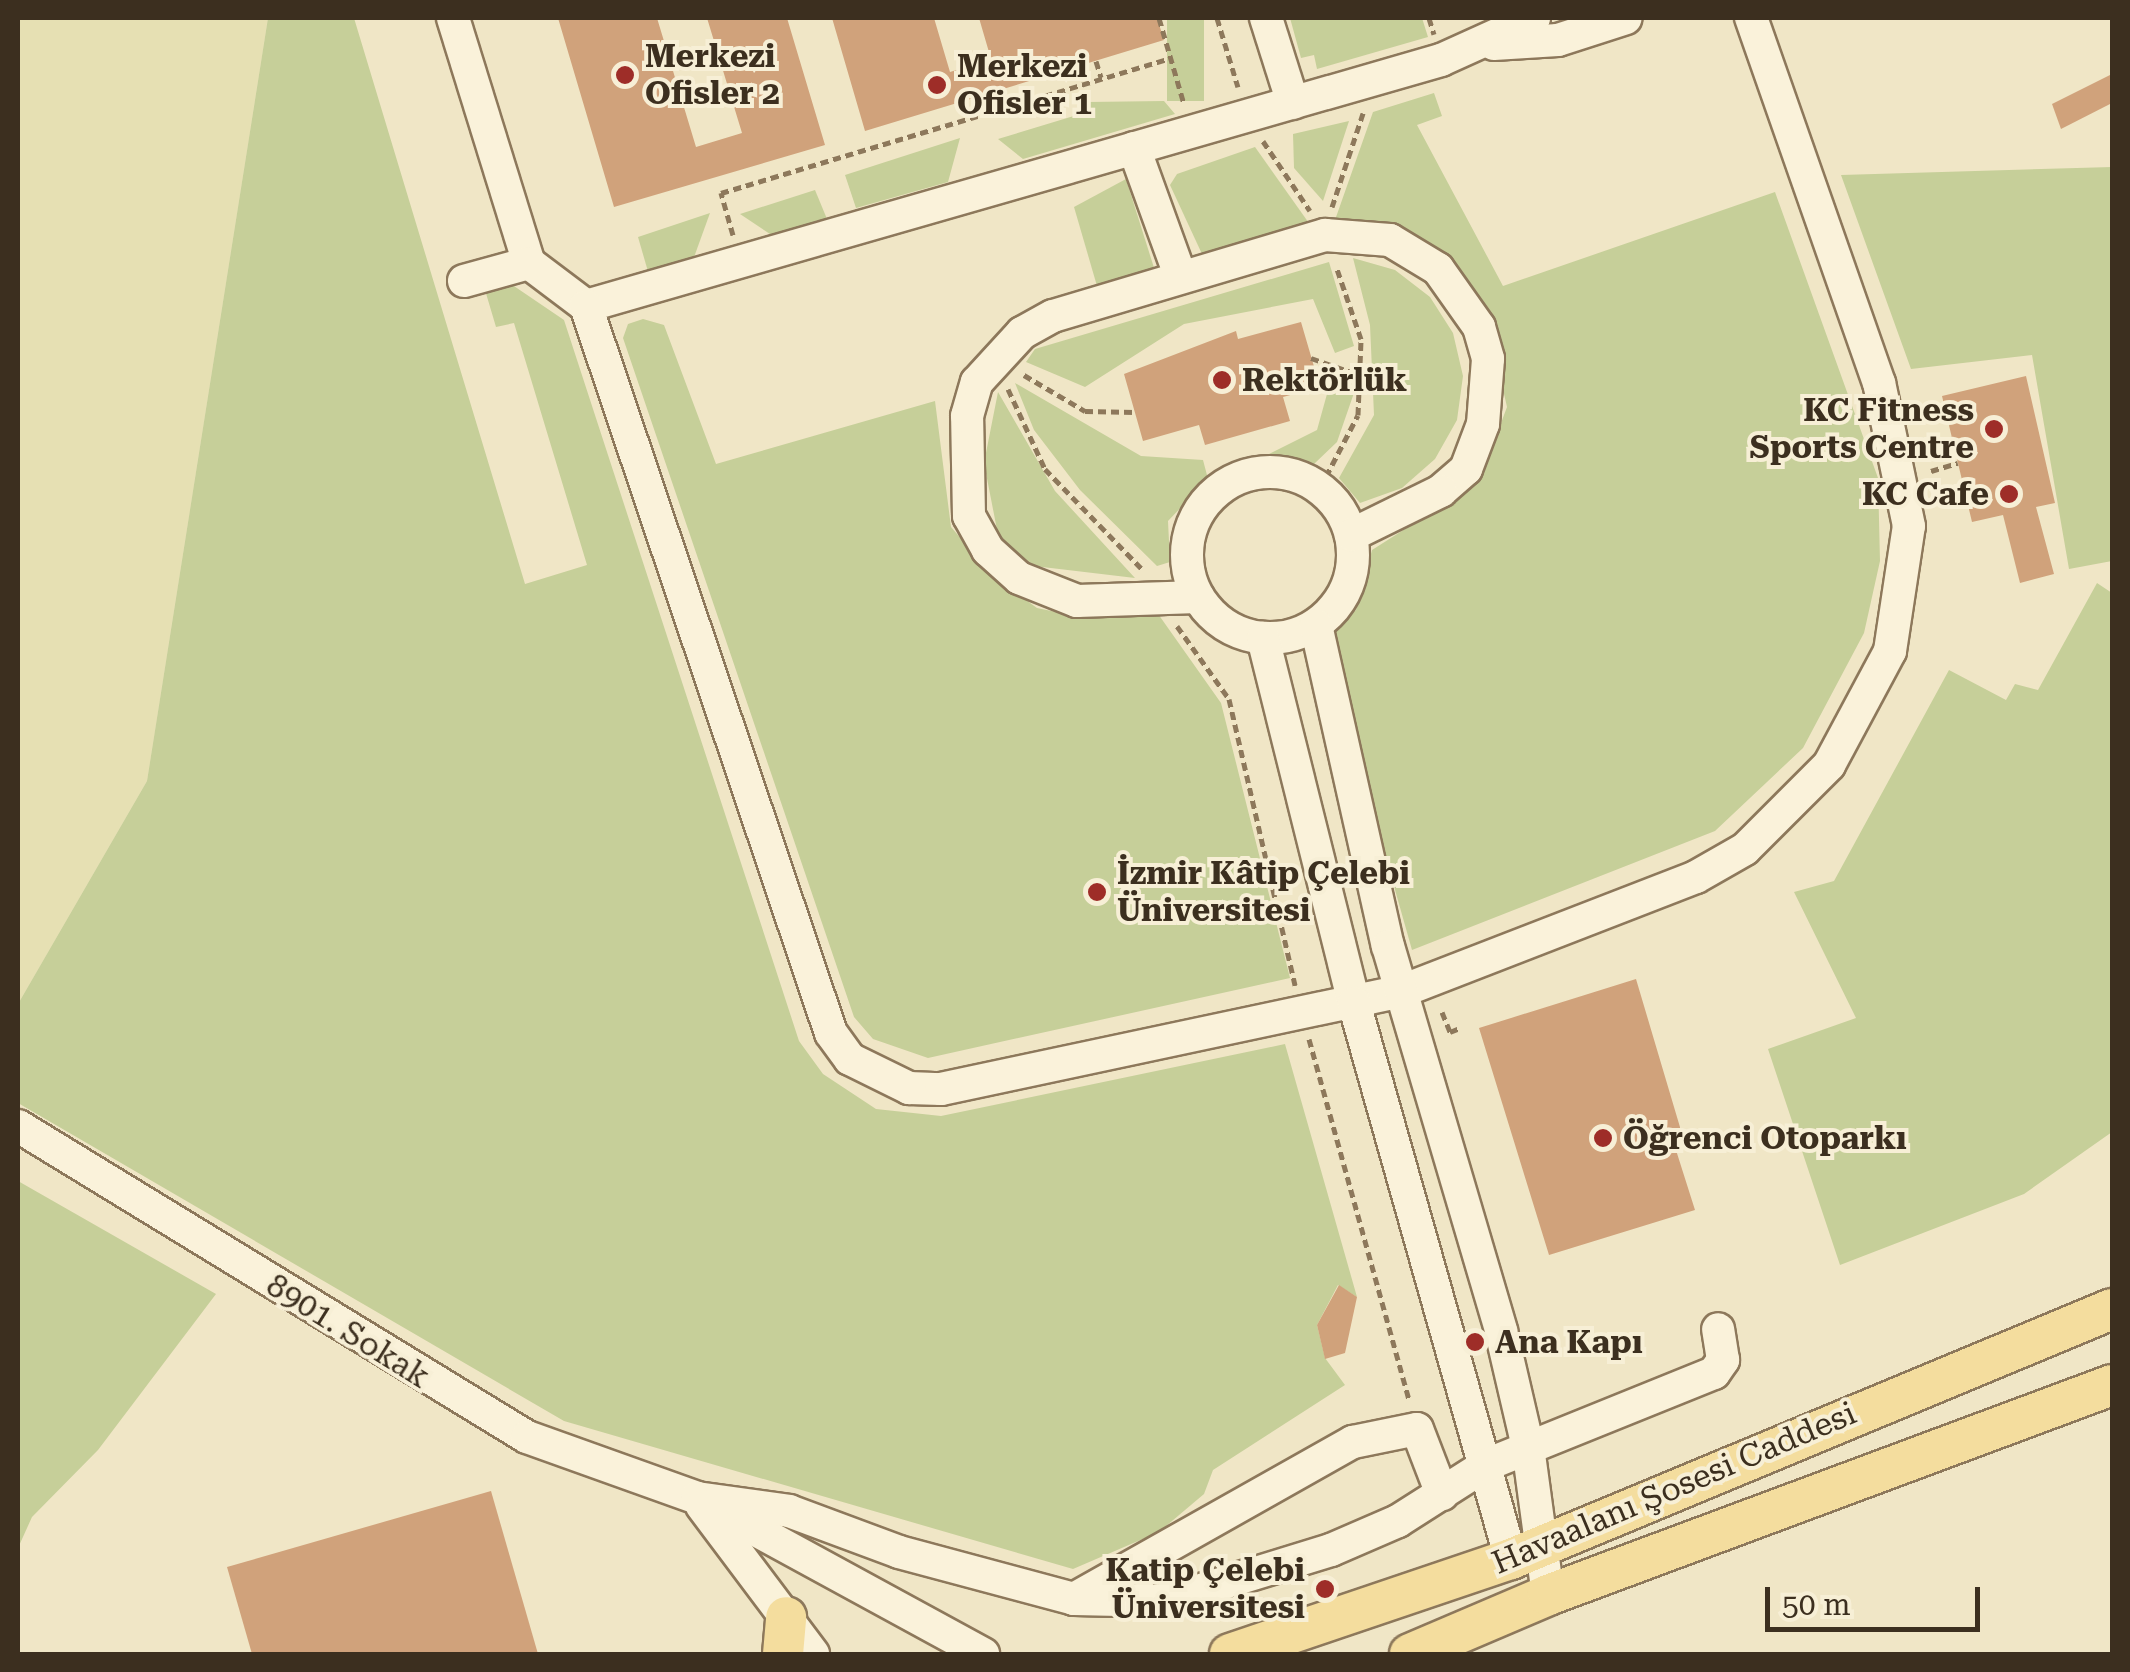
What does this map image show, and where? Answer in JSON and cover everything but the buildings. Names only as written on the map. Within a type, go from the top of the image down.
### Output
[{"type":"main road","name":"Havaalanı Şosesi Caddesi","points":[[1230,1654],[1527,1552],[2112,1310]]},
{"type":"main road","name":"Havaalanı Şosesi Caddesi","points":[[1410,1654],[1548,1595],[2112,1385]]},
{"type":"street","points":[[453,18],[530,263],[586,306],[831,1033],[850,1059],[909,1088],[941,1089],[1402,992],[1696,877],[1745,849],[1829,764],[1890,650],[1909,526],[1903,471],[1751,18]]},
{"type":"street","points":[[1266,18],[1293,102]]},
{"type":"street","points":[[1490,44],[1534,18]]},
{"type":"street","points":[[586,306],[1490,44],[1558,40],[1626,18]]},
{"type":"street","points":[[1134,148],[1180,275]]},
{"type":"street","points":[[1198,597],[1077,600],[1019,578],[988,550],[969,516],[964,459],[978,382],[996,358],[1053,316],[1180,275],[1325,235],[1390,240],[1438,269],[1479,327],[1488,360],[1483,424],[1466,469],[1410,512],[1351,534]]},
{"type":"street","points":[[464,281],[530,263]]},
{"type":"street","points":[[1266,472],[1320,488],[1351,534],[1348,586],[1316,625],[1263,638],[1215,618],[1198,597],[1188,542],[1214,493],[1266,472]]},
{"type":"street","points":[[1316,625],[1402,992],[1528,1447],[1527,1552]]},
{"type":"street","points":[[1263,638],[1354,1004],[1486,1465],[1548,1595]]},
{"type":"street","name":"8901. Sokak","points":[[18,1126],[527,1437],[697,1498],[983,1654]]},
{"type":"street","points":[[697,1498],[790,1511],[899,1552],[1074,1600],[1165,1601],[1250,1581],[1398,1522],[1486,1465],[1714,1373],[1723,1360],[1718,1329]]},
{"type":"street","points":[[1074,1600],[1352,1442],[1417,1429],[1442,1494]]},
{"type":"street","points":[[697,1498],[784,1636],[813,1654]]},
{"type":"path","points":[[1159,18],[1192,131]]},
{"type":"path","points":[[1218,18],[1247,116],[1325,235],[1361,339],[1358,415],[1320,488]]},
{"type":"path","points":[[732,233],[720,193],[1171,58]]},
{"type":"path","points":[[1096,61],[1101,79]]},
{"type":"path","points":[[1325,235],[1376,78]]},
{"type":"path","points":[[996,358],[1085,410],[1135,412]]},
{"type":"path","points":[[996,358],[1045,469],[1130,550],[1230,699],[1302,1014],[1417,1429]]},
{"type":"path","points":[[1311,358],[1360,375]]},
{"type":"path","points":[[1931,471],[1958,463]]},
{"type":"path","points":[[1436,996],[1450,1032],[1460,1028]]},
{"type":"shaded area","points":[[18,18],[268,18],[147,781],[18,1004]]},
{"type":"green space","points":[[268,18],[354,18],[525,584],[587,565],[514,323],[496,327],[485,290],[508,282],[564,320],[799,1041],[823,1074],[876,1109],[941,1116],[1285,1044],[1357,1297],[1338,1285],[1317,1325],[1325,1358],[1345,1385],[1213,1470],[1204,1494],[1159,1532],[1073,1569],[564,1421],[18,1103],[18,1004],[147,781]]},
{"type":"green space","points":[[1167,18],[1204,18],[1204,101],[1167,101]]},
{"type":"green space","points":[[1290,18],[1422,18],[1428,37],[1317,69],[1314,55],[1301,58]]},
{"type":"green space","points":[[1434,93],[1442,116],[1417,125],[1503,286],[1775,192],[1878,478],[1880,561],[1864,633],[1803,748],[1715,831],[1412,950],[1324,638],[1356,610],[1372,550],[1479,482],[1507,407],[1487,319],[1428,243],[1335,220],[1373,112]]},
{"type":"green space","points":[[1164,101],[1175,114],[1023,159],[998,139],[1077,115],[1088,102]]},
{"type":"green space","points":[[1349,121],[1323,201],[1294,168],[1293,134]]},
{"type":"green space","points":[[960,138],[948,182],[856,208],[845,175]]},
{"type":"green space","points":[[1255,147],[1311,226],[1202,254],[1170,185],[1177,174]]},
{"type":"green space","points":[[2112,167],[2112,561],[2069,569],[2032,355],[1911,369],[1841,175]]},
{"type":"green space","points":[[1126,179],[1155,271],[1097,286],[1074,207]]},
{"type":"green space","points":[[815,190],[827,219],[773,236],[740,214]]},
{"type":"green space","points":[[710,213],[693,260],[649,275],[638,237]]},
{"type":"green space","points":[[1353,258],[1395,270],[1430,297],[1453,333],[1463,376],[1457,420],[1435,459],[1402,488],[1360,503],[1339,478],[1374,415],[1370,325]]},
{"type":"green space","points":[[1329,262],[1354,346],[1335,353],[1313,299],[1184,324],[1085,387],[1026,362],[1035,349]]},
{"type":"green space","points":[[643,319],[664,325],[716,464],[935,401],[951,527],[994,577],[1037,608],[1080,617],[1156,611],[1221,703],[1290,978],[928,1058],[873,1039],[854,1017],[623,338],[628,324]]},
{"type":"green space","points":[[1015,383],[1141,456],[1203,460],[1208,479],[1168,521],[1170,562],[1157,566],[1080,490],[1034,430]]},
{"type":"green space","points":[[1355,390],[1337,442],[1314,464],[1265,456],[1317,430],[1327,394]]},
{"type":"green space","points":[[998,392],[1055,491],[1135,578],[1034,566],[999,540],[984,463]]},
{"type":"green space","points":[[2097,583],[2112,593],[2112,1132],[2024,1194],[1840,1265],[1768,1049],[1856,1018],[1794,892],[1834,881],[1949,670],[2006,700],[2015,684],[2038,690]]},
{"type":"green space","points":[[18,1181],[216,1294],[98,1450],[32,1517],[18,1548]]},
{"type":"place","name":"Merkezi Ofisler 2","points":[[625,75]]},
{"type":"place","name":"Merkezi Ofisler 1","points":[[937,85]]},
{"type":"place","name":"Rektörlük","points":[[1222,380]]},
{"type":"place","name":"KC Fitness Sports Centre","points":[[1994,429]]},
{"type":"place","name":"KC Cafe","points":[[2009,494]]},
{"type":"place","name":"İzmir Kâtip Çelebi Üniversitesi","points":[[1097,892]]},
{"type":"place","name":"Öğrenci Otoparkı","points":[[1603,1138]]},
{"type":"place","name":"Ana Kapı","points":[[1475,1342]]},
{"type":"place","name":"Katip Çelebi Üniversitesi","points":[[1325,1589]]}]
